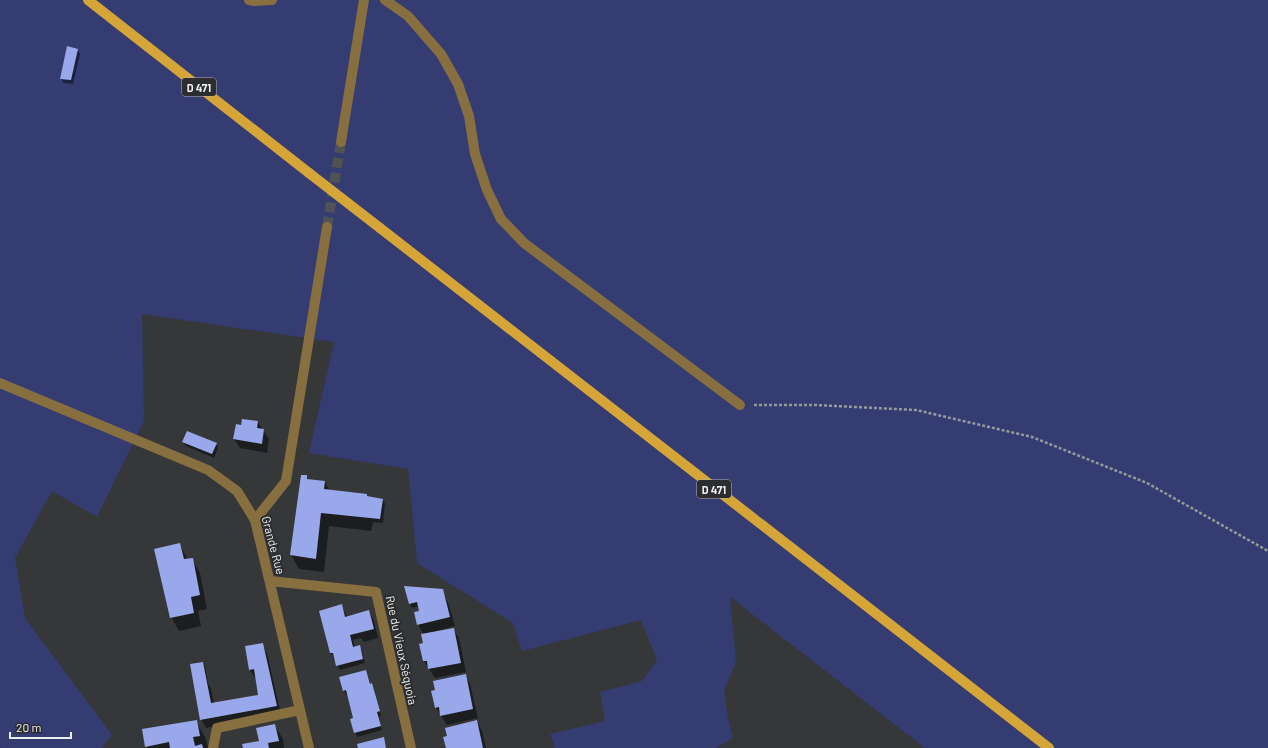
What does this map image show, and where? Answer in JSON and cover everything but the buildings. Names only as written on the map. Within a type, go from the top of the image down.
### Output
[{"type":"main road","name":"D 471","points":[[88,0],[1049,748]]},
{"type":"street","points":[[249,0],[254,2],[272,0]]},
{"type":"street","points":[[341,142],[364,0]]},
{"type":"street","points":[[385,0],[408,16],[441,54],[458,84],[469,116],[475,154],[487,190],[501,219],[524,243],[740,406]]},
{"type":"street","points":[[255,520],[286,481],[327,227]]},
{"type":"street","name":"Grande Rue","points":[[0,383],[208,470],[238,491],[255,520],[309,748]]},
{"type":"street","name":"Rue du Vieux Séquoia","points":[[270,581],[376,592],[411,748]]},
{"type":"street","points":[[213,748],[217,728],[300,710]]},
{"type":"path","points":[[740,406],[816,405],[916,410],[1032,437],[1147,483],[1268,551]]},
{"type":"shaded area","points":[[0,0],[1268,0],[1268,748],[925,748],[730,597],[736,662],[724,691],[728,719],[733,738],[716,748],[555,748],[550,734],[605,721],[600,692],[642,681],[657,660],[641,620],[522,651],[513,623],[417,563],[408,469],[309,453],[334,342],[142,314],[144,421],[97,517],[52,491],[15,558],[25,618],[112,735],[101,748],[0,747]]},
{"type":"tunnel","points":[[327,227],[341,142]]}]
